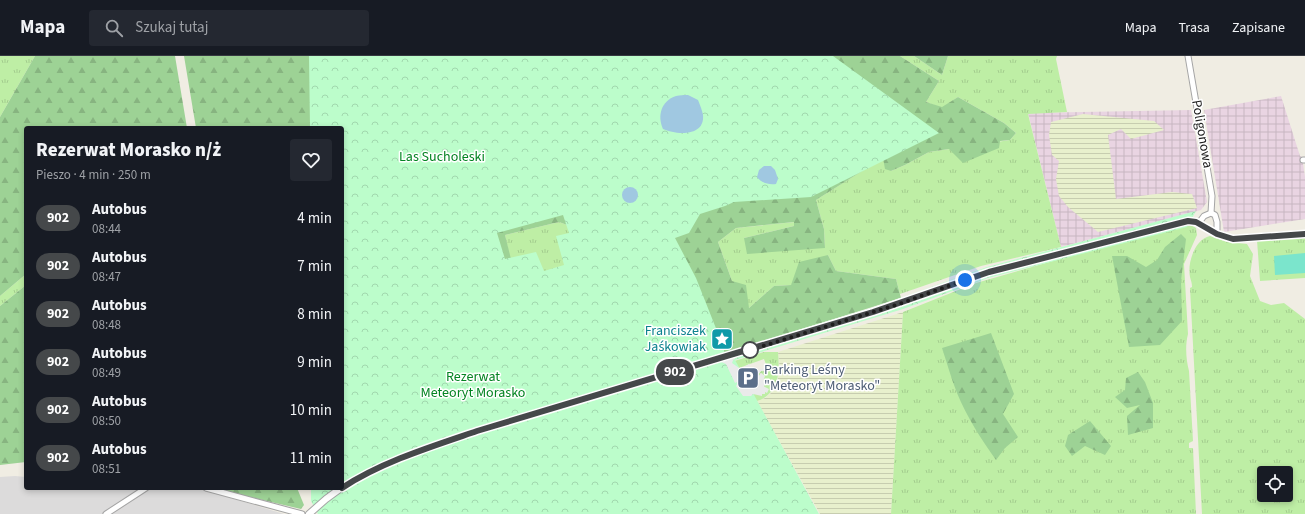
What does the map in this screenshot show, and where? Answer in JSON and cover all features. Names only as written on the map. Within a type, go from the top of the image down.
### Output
[{"type":"street","name":"Poligonowa","points":[[1188,56],[1212,196],[1211,213],[1215,215],[1217,222],[1217,234]]},
{"type":"street","points":[[1198,224],[1204,216],[1211,213]]},
{"type":"street","points":[[344,487],[376,469],[450,440],[873,312],[989,272],[1190,221],[1217,234],[1236,239],[1305,234]]},
{"type":"street","points":[[106,514],[143,490]]},
{"type":"street","points":[[213,490],[302,514]]},
{"type":"street","points":[[309,514],[339,490]]},
{"type":"shaded area","points":[[1281,96],[1300,156],[1302,157],[1305,177],[1305,219],[1224,232],[1204,110]]},
{"type":"shaded area","points":[[1191,110],[1207,202],[1201,210],[1061,247],[1028,113]]},
{"type":"shaded area","name":"Parking Leśny \"Meteoryt Morasko\"","points":[[734,358],[732,363],[739,368],[749,364],[752,370],[756,371],[767,367],[768,370],[761,371],[757,376],[761,373],[765,376],[763,381],[769,380],[770,384],[763,386],[769,389],[767,393],[765,392],[762,396],[753,394],[751,396],[743,396],[736,386],[739,381],[735,383],[726,364],[721,362]]},
{"type":"shaded area","points":[[0,477],[24,477],[24,490],[204,490],[284,514],[0,514]]},
{"type":"green space","points":[[0,56],[35,56],[0,117]]},
{"type":"green space","points":[[35,56],[175,56],[187,126],[24,126],[24,276],[0,296],[0,117]]},
{"type":"green space","name":"Las Sucholeski","points":[[184,56],[900,56],[939,81],[926,102],[942,107],[958,97],[1004,123],[1016,133],[1010,140],[1000,141],[999,148],[963,163],[949,149],[929,152],[891,171],[885,169],[883,158],[816,200],[824,229],[825,248],[747,254],[744,238],[794,226],[794,222],[736,228],[718,242],[732,281],[746,285],[749,308],[774,286],[791,285],[799,262],[828,255],[836,271],[896,279],[901,298],[725,353],[576,395],[344,130],[344,126],[196,126]],"holes":[[[559,222],[570,226],[570,267],[545,274],[537,260],[512,263],[505,235]]]},
{"type":"green space","name":"Rezerwat Meteoryt Morasko","points":[[309,56],[833,56],[939,133],[811,197],[734,202],[700,214],[689,233],[675,238],[696,278],[723,346],[725,355],[731,354],[734,360],[739,348],[881,305],[987,267],[1196,211],[1187,227],[988,278],[903,309],[735,360],[819,514],[318,514],[311,501],[311,490],[344,490],[344,126],[310,126]],"holes":[[[563,215],[569,233],[556,236],[564,265],[544,271],[536,252],[505,259],[497,233]]]},
{"type":"green space","points":[[900,56],[914,56],[942,75],[948,56],[1057,56],[1056,59],[1067,112],[1028,114],[1061,247],[981,266],[900,294],[896,279],[836,271],[828,255],[791,285],[774,286],[749,308],[732,281],[718,242],[736,228],[795,222],[794,226],[744,238],[825,248],[824,229],[816,200],[884,157],[891,171],[929,152],[1010,140],[1016,133],[1004,123],[958,97],[942,108],[926,102],[939,81]]},
{"type":"green space","points":[[914,56],[948,56],[942,75]]},
{"type":"green space","points":[[1083,114],[1154,121],[1164,130],[1131,139],[1121,129],[1108,135],[1116,199],[1172,192],[1192,194],[1197,208],[1098,232],[1068,207],[1059,196],[1056,179],[1059,161],[1052,155],[1049,135],[1051,122]]},
{"type":"green space","points":[[559,222],[570,226],[570,267],[545,274],[511,263],[505,235]]},
{"type":"green space","points":[[1191,225],[1196,228],[1197,235],[1184,264],[1188,334],[1186,352],[1189,371],[1193,441],[1189,443],[1189,448],[1193,448],[1196,514],[891,514],[903,312],[976,283],[1095,249]]},
{"type":"green space","points":[[1181,234],[1186,239],[1181,281],[1182,321],[1160,345],[1129,347],[1112,256],[1127,256],[1146,267],[1157,260],[1165,247]]},
{"type":"green space","points":[[1210,236],[1227,242],[1247,244],[1253,254],[1250,276],[1260,301],[1271,305],[1284,303],[1305,319],[1305,514],[1202,514],[1190,288],[1192,286],[1189,271],[1193,252],[1200,242]]},
{"type":"green space","points":[[1305,237],[1305,278],[1260,281],[1257,240]]},
{"type":"green space","points":[[1305,253],[1305,273],[1275,275],[1274,256]]},
{"type":"green space","points":[[24,276],[24,287],[0,306],[0,296]]},
{"type":"green space","points":[[24,287],[24,462],[0,465],[0,306]]},
{"type":"green space","points":[[903,312],[891,514],[820,514],[757,401],[765,398],[771,393],[778,378],[780,370],[778,352]]},
{"type":"green space","points":[[991,333],[1014,394],[1003,414],[1018,437],[1005,448],[996,460],[965,411],[957,393],[942,348]]},
{"type":"green space","points":[[764,352],[778,352],[778,374],[774,388],[764,398],[757,401],[752,394],[764,388],[764,381],[761,373],[757,376],[761,371],[768,370],[764,359],[739,368],[731,362]]},
{"type":"green space","points":[[1138,372],[1145,382],[1153,403],[1153,428],[1128,435],[1127,416],[1140,405],[1127,408],[1115,397],[1125,390],[1126,378]]},
{"type":"green space","points":[[1090,421],[1111,446],[1105,455],[1085,446],[1072,456],[1065,446],[1068,435]]},
{"type":"green space","points":[[224,490],[298,490],[304,505],[301,509]]},
{"type":"water","points":[[680,95],[688,95],[698,100],[701,108],[703,115],[702,122],[699,127],[695,131],[682,133],[663,129],[660,119],[664,105],[671,98]]},
{"type":"water","points":[[764,166],[771,166],[775,170],[778,179],[776,184],[765,183],[757,177],[759,170]]},
{"type":"water","points":[[630,187],[636,189],[638,195],[636,201],[630,203],[624,201],[622,195],[624,189]]},
{"type":"bus line","name":"902","points":[[344,487],[361,476],[381,467],[477,431],[873,312],[978,275],[1016,264],[1188,221],[1196,222],[1217,234],[1233,239],[1305,234]]},
{"type":"place","name":"Franciszek Jaśkowiak","points":[[722,339]]},
{"type":"place","name":"Parking Leśny \"Meteoryt Morasko\"","points":[[748,378]]},
{"type":"route","points":[[750,350],[899,304],[965,280]]}]
